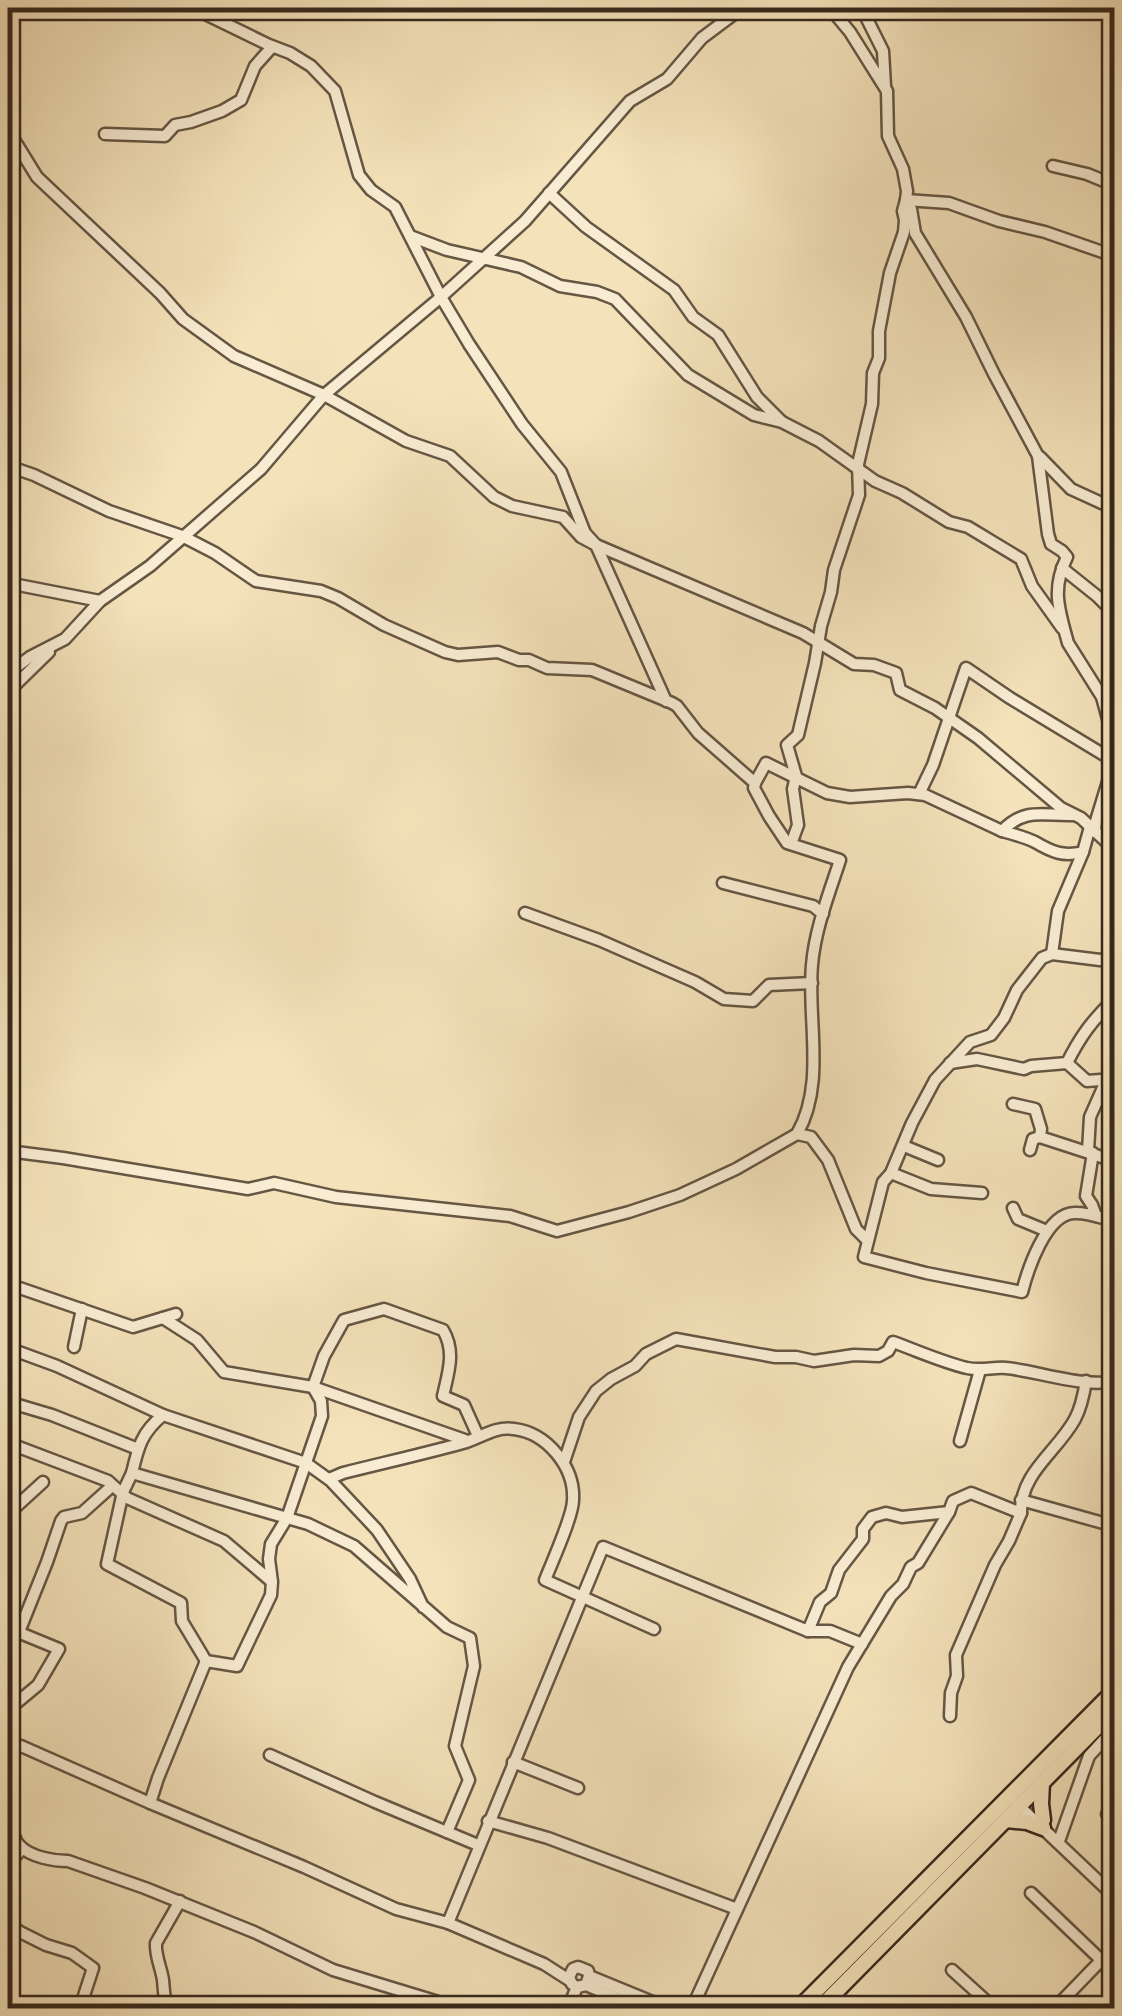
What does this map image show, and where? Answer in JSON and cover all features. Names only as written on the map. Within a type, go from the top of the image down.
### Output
[{"type":"highway","points":[[799,2008],[1017,1799],[1114,1691]]},
{"type":"highway","points":[[820,2008],[1006,1820],[1017,1799],[1042,1782],[1114,1710]]},
{"type":"highway","points":[[1042,1782],[1040,1804],[1050,1832]]},
{"type":"highway","points":[[1006,1820],[1027,1822],[1050,1832]]},
{"type":"street","points":[[194,8],[290,53],[311,66],[335,91],[359,175],[370,190],[395,207],[441,297],[522,424],[561,472],[585,533],[596,545],[666,701]]},
{"type":"street","points":[[8,692],[100,601],[150,566],[262,468],[324,395],[524,221],[630,100],[667,79],[702,38],[742,8]]},
{"type":"street","points":[[791,844],[798,825],[792,789],[796,776],[788,745],[798,735],[834,570],[859,495],[861,452],[879,358],[880,320],[906,220],[903,168],[888,136],[888,90],[830,8]]},
{"type":"street","points":[[865,8],[883,51],[886,87]]},
{"type":"street","points":[[105,134],[165,136],[175,125],[222,112],[241,100],[255,66],[272,46]]},
{"type":"street","points":[[8,130],[36,178],[183,319],[234,356],[324,395],[406,440],[450,456],[494,497],[512,506],[562,517],[581,537],[596,545],[818,641],[854,664],[896,672],[900,690],[978,738],[1072,815]]},
{"type":"street","points":[[1053,166],[1114,184]]},
{"type":"street","points":[[549,193],[586,227],[674,290],[693,318],[718,335],[757,397],[782,422]]},
{"type":"street","points":[[906,200],[949,203],[1114,256]]},
{"type":"street","points":[[906,200],[916,233],[966,317],[1038,456],[1071,489],[1114,512]]},
{"type":"street","points":[[410,236],[448,250],[521,267],[560,286],[615,299],[688,375],[754,415],[782,422],[819,441],[875,481],[949,522],[968,527],[1021,559],[1032,586],[1065,633]]},
{"type":"street","points":[[1038,456],[1051,544],[1066,557],[1057,577],[1065,633],[1102,698],[1114,741]]},
{"type":"street","points":[[8,466],[109,511],[182,536],[256,581],[321,591],[445,652],[498,652],[547,668],[592,670],[666,701],[677,706],[698,732],[754,783]]},
{"type":"street","points":[[1062,568],[1114,613]]},
{"type":"street","points":[[8,583],[100,601]]},
{"type":"street","points":[[8,673],[61,641]]},
{"type":"street","points":[[919,794],[966,668],[1114,762],[1096,822],[1058,911],[1052,954]]},
{"type":"street","points":[[8,1151],[248,1189],[274,1183],[336,1196],[510,1216],[557,1231],[629,1212],[736,1170],[797,1134],[807,1116],[812,1072],[814,944],[840,860],[787,844],[754,788],[766,763],[827,793],[850,798],[919,794],[1053,853],[1084,852]]},
{"type":"street","points":[[1002,830],[1026,814],[1072,815],[1082,818],[1114,848]]},
{"type":"street","points":[[722,883],[813,906],[824,914]]},
{"type":"street","points":[[524,912],[599,940],[724,999],[753,1001],[769,985],[812,983]]},
{"type":"street","points":[[1114,958],[1052,954],[1042,958],[991,1035],[970,1042],[950,1062],[919,1108],[891,1173],[883,1182],[864,1257],[1022,1292],[1046,1231],[1062,1216],[1076,1212],[1114,1221]]},
{"type":"street","points":[[1067,1063],[1079,1038],[1114,998]]},
{"type":"street","points":[[950,1062],[976,1059],[1024,1069],[1067,1063],[1087,1081],[1110,1080]]},
{"type":"street","points":[[1096,1216],[1086,1196],[1090,1117],[1101,1088],[1110,1080]]},
{"type":"street","points":[[1013,1104],[1035,1108],[1040,1137]]},
{"type":"street","points":[[797,1134],[811,1137],[828,1160],[856,1228],[867,1240]]},
{"type":"street","points":[[1030,1150],[1033,1139],[1040,1137],[1114,1162]]},
{"type":"street","points":[[904,1146],[938,1160]]},
{"type":"street","points":[[891,1173],[930,1189],[982,1193]]},
{"type":"street","points":[[1013,1208],[1018,1219],[1046,1231]]},
{"type":"street","points":[[8,1284],[133,1327],[176,1314]]},
{"type":"street","points":[[312,1387],[344,1320],[384,1309],[443,1330],[452,1354],[442,1396],[464,1405],[473,1439]]},
{"type":"street","points":[[74,1347],[82,1310]]},
{"type":"street","points":[[162,1318],[197,1340],[224,1372],[312,1387],[473,1439]]},
{"type":"street","points":[[564,1462],[579,1417],[596,1391],[646,1354],[676,1339],[814,1361],[880,1356],[893,1342],[966,1368],[1002,1368],[1107,1383],[1114,1380]]},
{"type":"street","points":[[8,1348],[163,1414],[306,1463],[329,1479],[376,1530],[410,1579],[423,1606]]},
{"type":"street","points":[[960,1441],[980,1370]]},
{"type":"street","points":[[950,1716],[957,1676],[956,1655],[995,1565],[1010,1542],[1028,1481],[1075,1419],[1086,1381]]},
{"type":"street","points":[[163,1414],[147,1428],[138,1449],[122,1494],[107,1564],[181,1602],[182,1620],[206,1660],[237,1666],[271,1595],[271,1544],[287,1518],[323,1408],[312,1387]]},
{"type":"street","points":[[8,1402],[138,1449]]},
{"type":"street","points":[[329,1479],[473,1439],[488,1430],[515,1429],[540,1438],[564,1462],[574,1502],[545,1580],[654,1629]]},
{"type":"street","points":[[8,1443],[108,1481],[122,1494],[224,1542],[272,1582]]},
{"type":"street","points":[[132,1473],[308,1524],[354,1546],[447,1628],[470,1638],[474,1666],[455,1746],[469,1780],[447,1832]]},
{"type":"street","points":[[8,1514],[43,1482]]},
{"type":"street","points":[[8,1710],[38,1685],[59,1649],[13,1630],[47,1562],[60,1521],[82,1513],[112,1486]]},
{"type":"street","points":[[692,2008],[830,1704],[891,1596],[918,1563],[953,1501],[971,1493],[1021,1513]]},
{"type":"street","points":[[1021,1500],[1114,1526]]},
{"type":"street","points":[[808,1631],[820,1602],[831,1594],[839,1570],[862,1539],[863,1529],[872,1517],[886,1513],[902,1517],[949,1512]]},
{"type":"street","points":[[448,1923],[603,1547],[808,1631],[830,1631],[862,1644]]},
{"type":"street","points":[[150,1804],[206,1660]]},
{"type":"street","points":[[1050,1832],[1090,1756],[1114,1729]]},
{"type":"street","points":[[8,1743],[396,1909],[448,1923],[640,2008]]},
{"type":"street","points":[[270,1755],[478,1845]]},
{"type":"street","points":[[513,1762],[578,1788]]},
{"type":"street","points":[[1017,1799],[1114,1896]]},
{"type":"street","points":[[488,1822],[548,1838],[737,1909]]},
{"type":"street","points":[[8,1835],[22,1849],[54,1861],[68,1861],[180,1902],[333,1970],[449,2007]]},
{"type":"street","points":[[8,1870],[22,1849]]},
{"type":"street","points":[[1031,1893],[1100,1960]]},
{"type":"street","points":[[167,2008],[154,1950],[180,1902]]},
{"type":"street","points":[[8,1922],[46,1945],[72,1953],[93,1968],[80,2008]]},
{"type":"street","points":[[1055,2008],[1114,1946]]},
{"type":"street","points":[[952,1970],[994,2008]]},
{"type":"street","points":[[568,2008],[579,1979]]},
{"type":"street","points":[[579,1979],[667,2008]]}]
